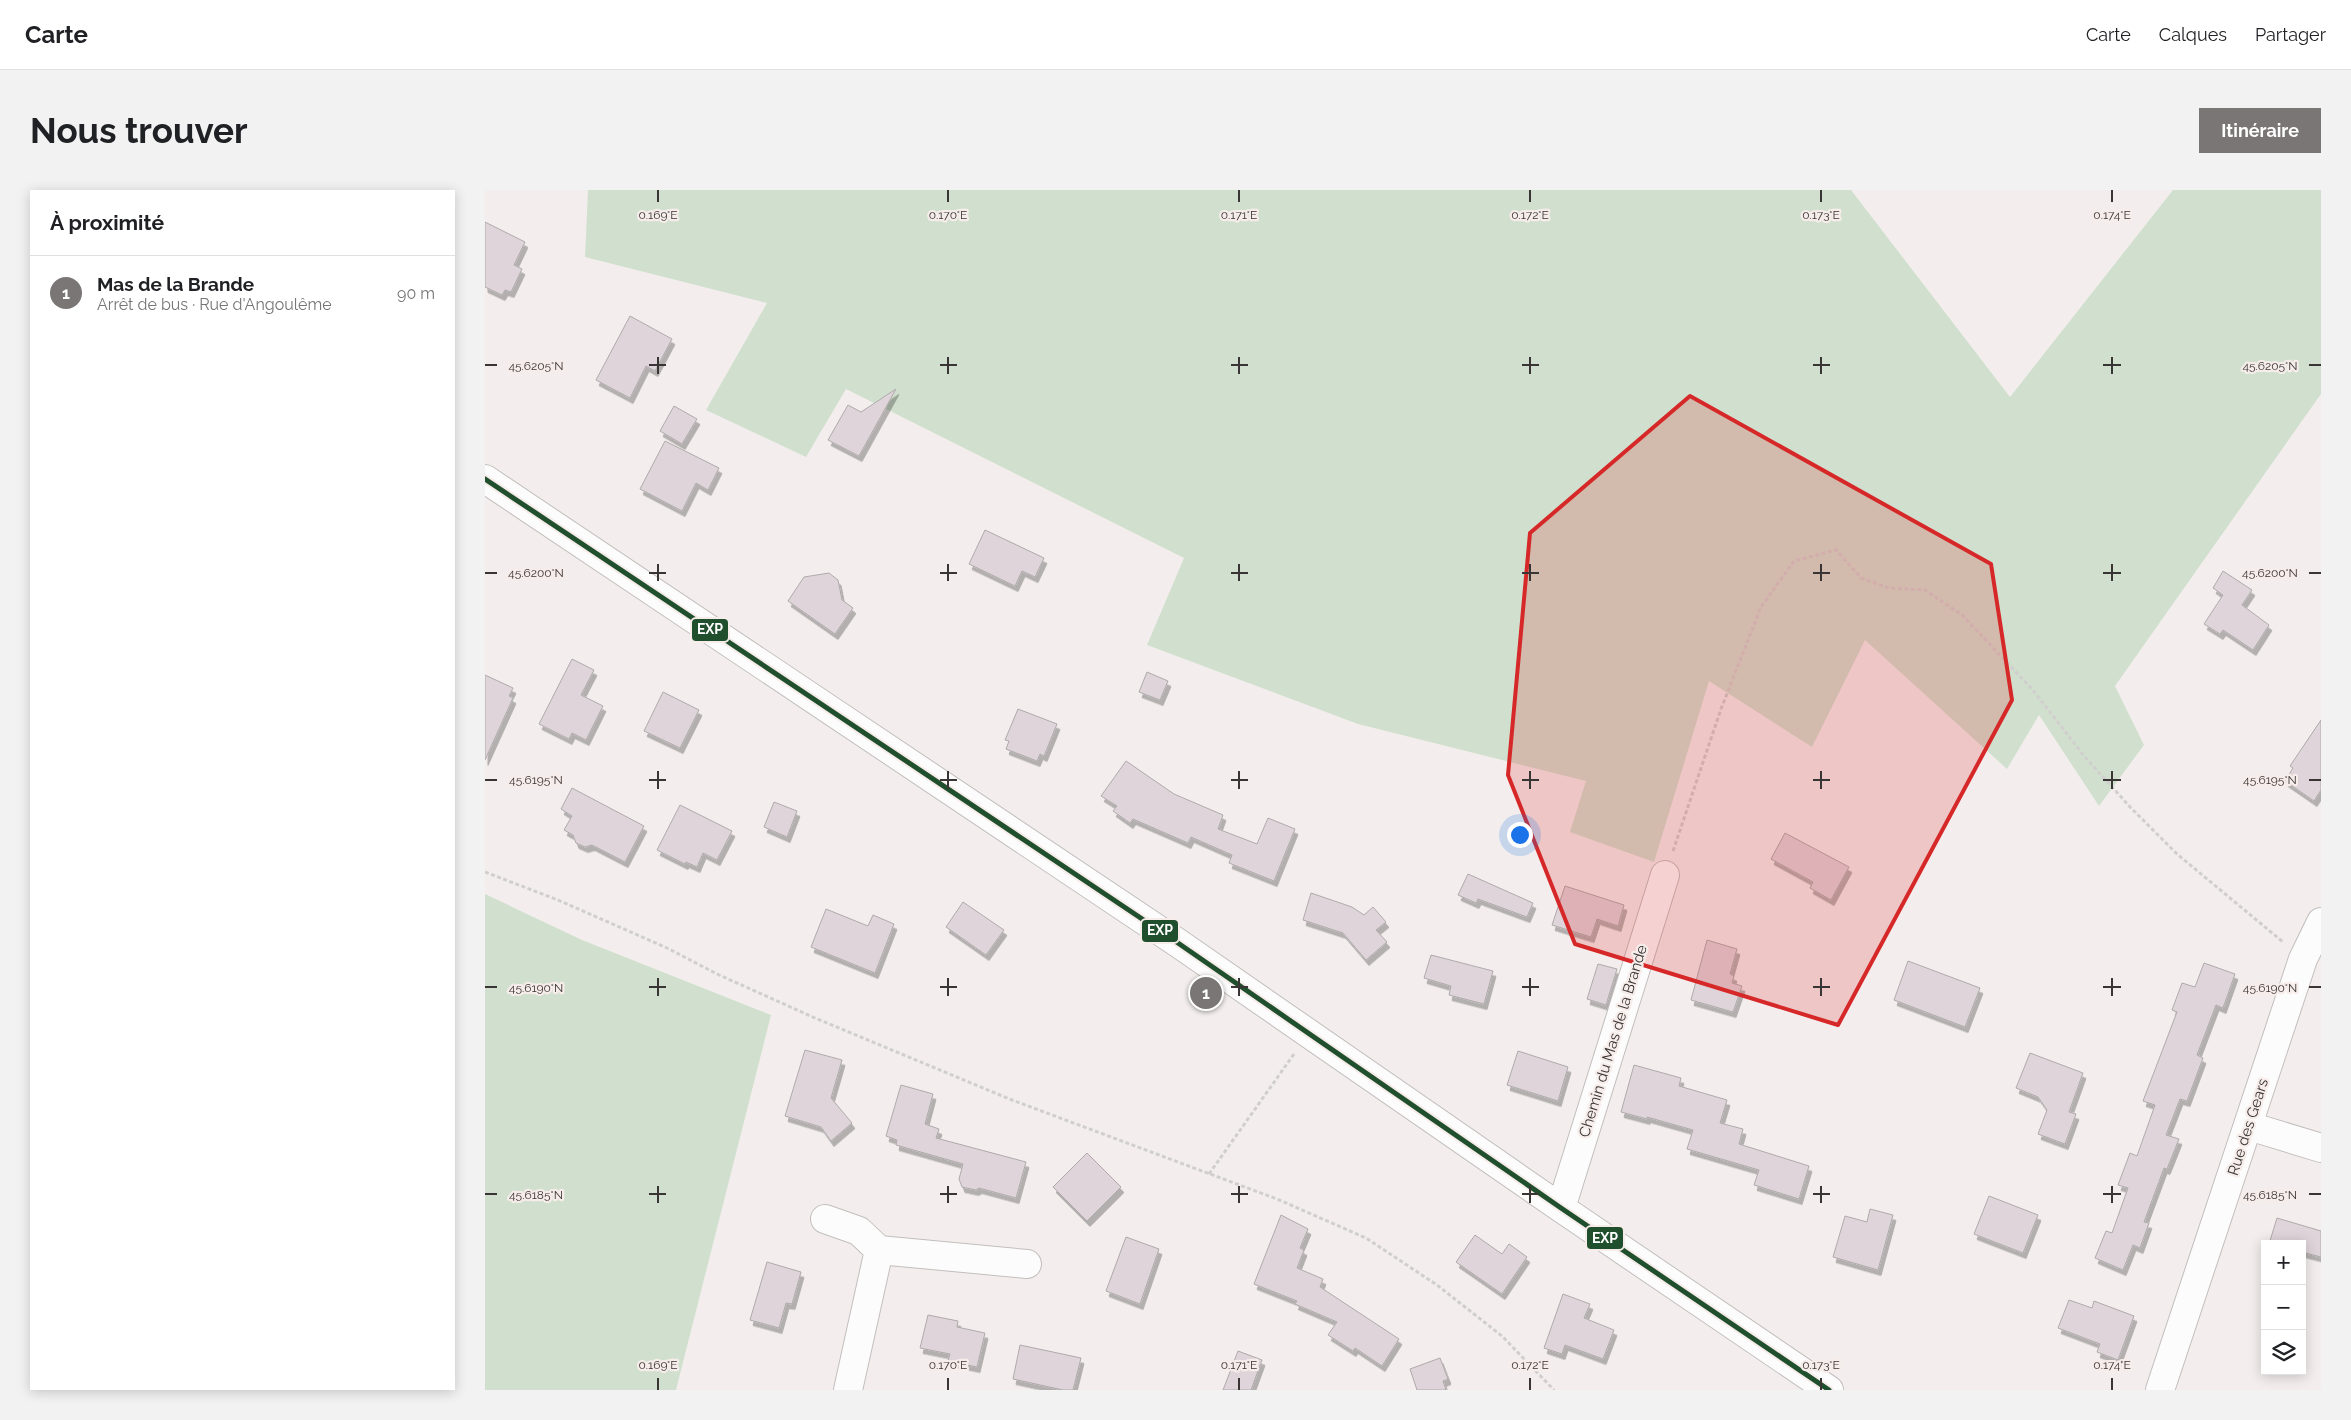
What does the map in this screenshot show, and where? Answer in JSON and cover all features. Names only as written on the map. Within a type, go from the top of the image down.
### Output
[{"type":"street","points":[[485,479],[1178,943],[1561,1208],[1829,1390]]},
{"type":"street","name":"Chemin du Mas de la Brande","points":[[1561,1208],[1665,875]]},
{"type":"street","name":"Rue des Gears","points":[[2160,1390],[2303,959],[2321,922]]},
{"type":"street","points":[[2249,1126],[2321,1148]]},
{"type":"street","points":[[825,1219],[859,1230],[879,1250],[1027,1264]]},
{"type":"street","points":[[848,1390],[879,1250]]},
{"type":"path","points":[[1665,875],[1721,709],[1761,607],[1794,561],[1836,550],[1861,578],[1889,588],[1925,590],[1962,615],[2033,689],[2085,757],[2131,808],[2177,854],[2303,959]]},
{"type":"path","points":[[485,872],[558,900],[640,936],[815,1018],[1013,1100],[1277,1199],[1366,1238],[1437,1285],[1502,1336],[1554,1390]]},
{"type":"path","points":[[1209,1174],[1308,1034]]},
{"type":"highlighted area","points":[[1690,396],[1991,564],[2012,700],[1838,1025],[1575,944],[1508,775],[1530,533]]},
{"type":"green space","points":[[588,190],[1851,190],[2010,397],[2173,190],[2321,190],[2321,394],[2115,686],[2144,745],[2099,806],[2039,715],[2007,769],[1865,640],[1812,747],[1709,681],[1654,862],[1570,832],[1586,781],[1358,724],[1147,645],[1184,558],[846,389],[806,457],[706,410],[767,303],[585,257]]},
{"type":"green space","points":[[485,894],[582,940],[771,1015],[676,1390],[485,1390]]},
{"type":"building","points":[[485,222],[525,242],[514,265],[522,269],[511,292],[505,290],[502,295],[485,287]]},
{"type":"building","points":[[630,316],[672,339],[655,371],[646,366],[630,398],[596,380]]},
{"type":"building","points":[[896,389],[859,456],[828,440],[848,405],[861,412]]},
{"type":"building","points":[[674,406],[697,419],[682,444],[660,431]]},
{"type":"building","points":[[665,441],[719,468],[708,490],[696,483],[682,511],[640,489]]},
{"type":"building","points":[[985,530],[1044,558],[1035,577],[1022,571],[1015,586],[969,564]]},
{"type":"building","points":[[2223,571],[2252,590],[2242,605],[2269,625],[2253,650],[2223,630],[2220,634],[2204,624],[2223,595],[2213,588]]},
{"type":"building","points":[[829,573],[838,580],[842,600],[853,608],[835,634],[788,601],[804,577]]},
{"type":"building","points":[[572,659],[594,670],[581,695],[603,706],[586,740],[572,733],[569,739],[539,724]]},
{"type":"building","points":[[1147,672],[1168,681],[1160,700],[1139,692]]},
{"type":"building","points":[[485,675],[513,688],[509,696],[513,698],[485,760]]},
{"type":"building","points":[[663,692],[699,710],[680,748],[644,731]]},
{"type":"building","points":[[1018,709],[1057,724],[1044,756],[1040,754],[1037,761],[1006,749],[1009,741],[1005,740]]},
{"type":"building","points":[[2321,720],[2321,790],[2314,801],[2285,781],[2293,768],[2290,766]]},
{"type":"building","points":[[1126,761],[1174,794],[1223,815],[1218,829],[1257,844],[1268,818],[1295,829],[1274,881],[1229,863],[1232,855],[1191,837],[1188,843],[1133,819],[1130,823],[1113,811],[1117,806],[1101,796]]},
{"type":"building","points":[[572,788],[644,826],[625,862],[592,845],[585,847],[576,843],[573,835],[564,830],[572,816],[561,809]]},
{"type":"building","points":[[774,802],[797,811],[787,837],[764,827]]},
{"type":"building","points":[[680,805],[732,831],[717,860],[703,853],[697,867],[686,862],[685,864],[657,850]]},
{"type":"building","points":[[1785,833],[1849,867],[1831,900],[1810,888],[1813,882],[1771,859]]},
{"type":"building","points":[[1468,874],[1533,903],[1527,917],[1478,899],[1476,903],[1458,895]]},
{"type":"building","points":[[1565,886],[1624,905],[1618,926],[1597,919],[1591,937],[1552,925]]},
{"type":"building","points":[[1311,893],[1352,907],[1364,915],[1373,907],[1386,922],[1376,930],[1387,942],[1366,960],[1343,933],[1303,920]]},
{"type":"building","points":[[963,902],[1004,930],[986,955],[946,927]]},
{"type":"building","points":[[826,909],[868,926],[873,915],[894,924],[875,973],[811,947]]},
{"type":"building","points":[[1707,940],[1737,949],[1730,974],[1734,976],[1732,983],[1742,986],[1733,1012],[1691,1000]]},
{"type":"building","points":[[1431,955],[1493,971],[1484,1004],[1449,995],[1451,986],[1424,978]]},
{"type":"building","points":[[1908,961],[1980,988],[1965,1027],[1894,1000]]},
{"type":"building","points":[[2204,963],[2235,974],[2223,1008],[2216,1005],[2197,1055],[2203,1058],[2187,1101],[2180,1099],[2166,1135],[2179,1139],[2167,1169],[2164,1168],[2144,1222],[2149,1223],[2140,1248],[2133,1245],[2123,1270],[2095,1258],[2106,1231],[2112,1233],[2128,1188],[2118,1185],[2130,1153],[2137,1156],[2155,1105],[2143,1101],[2177,1012],[2172,1010],[2182,983],[2195,987]]},
{"type":"building","points":[[1598,964],[1617,969],[1606,1005],[1587,999]]},
{"type":"building","points":[[805,1050],[842,1060],[831,1098],[852,1123],[831,1141],[821,1127],[785,1116]]},
{"type":"building","points":[[1518,1051],[1568,1067],[1558,1101],[1507,1085]]},
{"type":"building","points":[[2030,1053],[2083,1073],[2069,1112],[2076,1114],[2065,1144],[2038,1134],[2047,1110],[2038,1097],[2016,1088]]},
{"type":"building","points":[[1634,1065],[1681,1078],[1679,1086],[1727,1100],[1720,1123],[1743,1129],[1739,1144],[1809,1166],[1799,1199],[1754,1185],[1759,1170],[1687,1149],[1693,1130],[1621,1112]]},
{"type":"building","points":[[901,1085],[933,1094],[925,1124],[939,1129],[936,1138],[1026,1162],[1016,1198],[979,1188],[976,1190],[962,1187],[959,1179],[963,1164],[896,1145],[897,1140],[886,1136]]},
{"type":"building","points":[[1087,1153],[1121,1187],[1087,1221],[1053,1187]]},
{"type":"building","points":[[1989,1196],[2038,1215],[2023,1253],[1974,1234]]},
{"type":"building","points":[[1870,1209],[1893,1215],[1878,1270],[1833,1257],[1845,1216],[1867,1222]]},
{"type":"building","points":[[1281,1215],[1308,1229],[1300,1248],[1304,1250],[1297,1268],[1323,1279],[1320,1287],[1399,1339],[1382,1366],[1355,1348],[1353,1351],[1328,1335],[1337,1322],[1295,1304],[1297,1301],[1254,1284]]},
{"type":"building","points":[[2277,1218],[2321,1231],[2321,1257],[2306,1253],[2306,1240],[2270,1240]]},
{"type":"building","points":[[1475,1235],[1502,1254],[1509,1244],[1527,1257],[1502,1294],[1456,1262]]},
{"type":"building","points":[[1126,1237],[1159,1249],[1140,1304],[1106,1291]]},
{"type":"building","points":[[767,1262],[801,1272],[792,1304],[786,1303],[779,1328],[750,1320]]},
{"type":"building","points":[[1563,1294],[1590,1304],[1584,1318],[1614,1330],[1603,1359],[1565,1345],[1562,1354],[1544,1348]]},
{"type":"building","points":[[2069,1300],[2092,1308],[2094,1301],[2134,1316],[2118,1360],[2097,1352],[2100,1344],[2058,1328]]},
{"type":"building","points":[[928,1315],[958,1321],[957,1327],[985,1333],[977,1367],[948,1361],[950,1354],[920,1348]]},
{"type":"building","points":[[1020,1345],[1081,1358],[1073,1390],[1063,1390],[1013,1379]]},
{"type":"building","points":[[1238,1351],[1262,1360],[1251,1390],[1223,1390]]},
{"type":"building","points":[[1440,1358],[1448,1379],[1443,1381],[1446,1390],[1417,1390],[1410,1369]]},
{"type":"transit line","name":"EXP","points":[[485,479],[1178,943],[1561,1208],[1829,1390]]},
{"type":"place","name":"Mas de la Brande","points":[[1206,993]]}]
